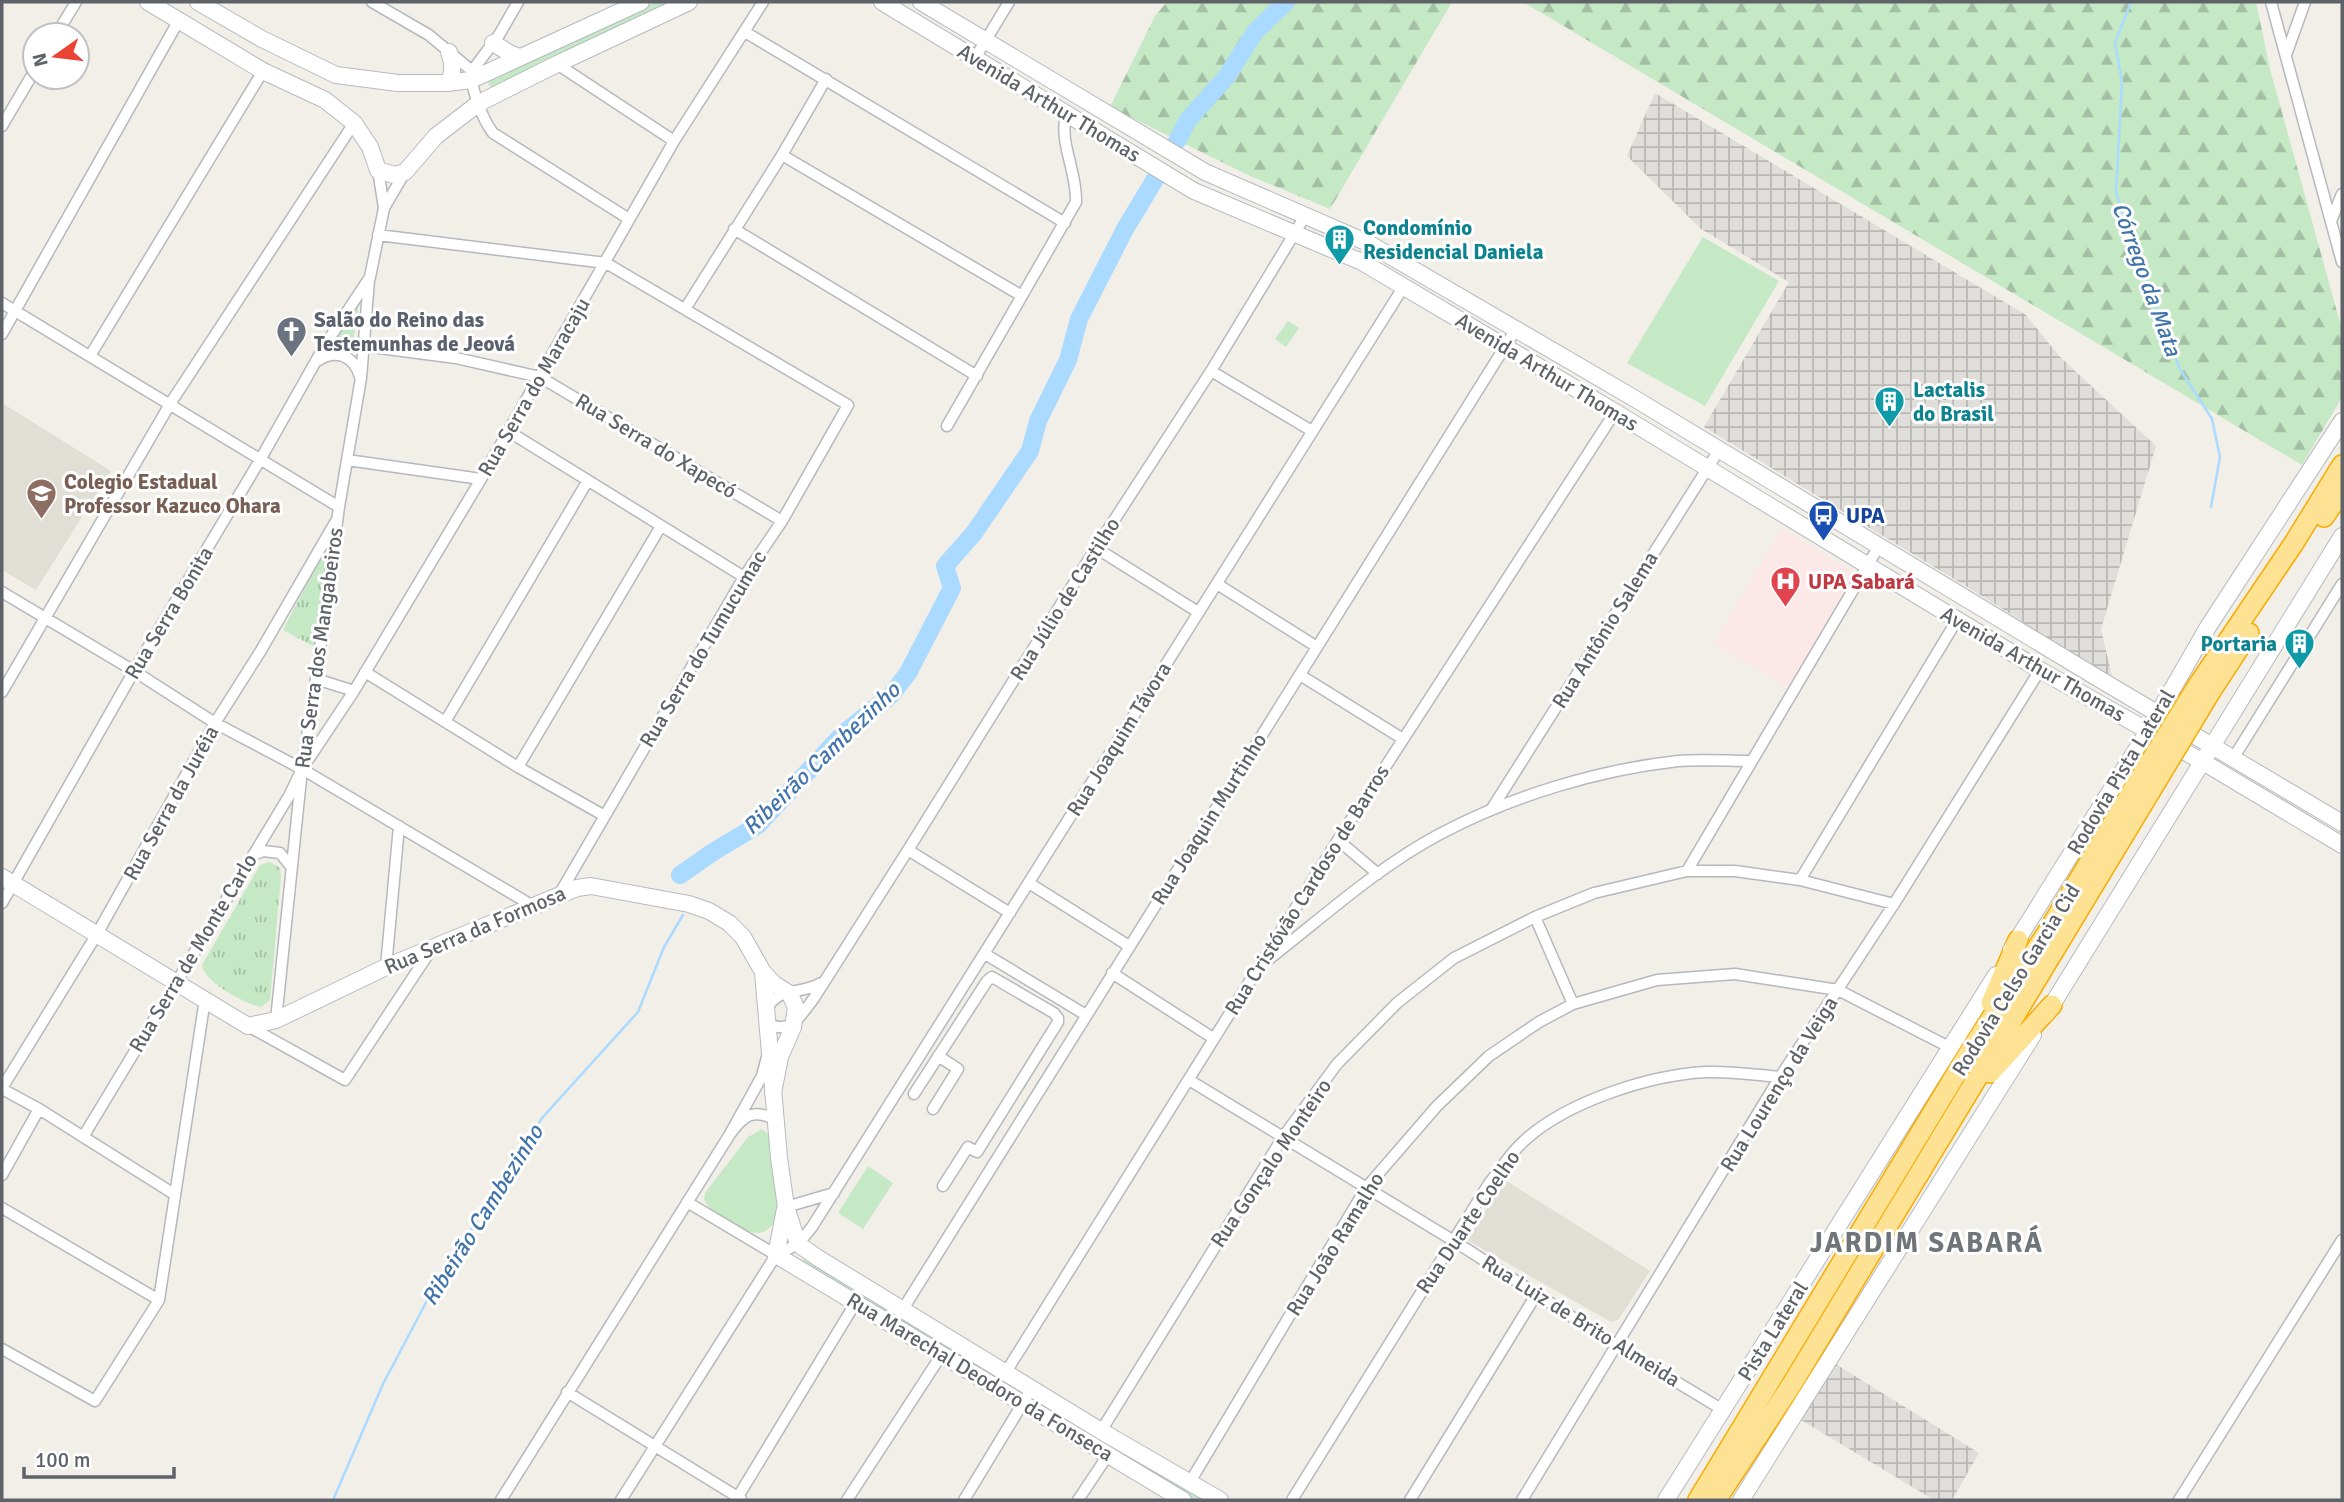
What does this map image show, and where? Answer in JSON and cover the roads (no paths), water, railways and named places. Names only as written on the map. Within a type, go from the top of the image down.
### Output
[{"type":"highway","name":"Rodovia Celso Garcia Cid","points":[[1698,1500],[1961,1049],[2050,928],[2143,788],[2342,465]]},
{"type":"highway","name":"Rodovia Celso Garcia Cid","points":[[2205,688],[2342,491]]},
{"type":"highway","name":"Rodovia Celso Garcia Cid","points":[[1716,1500],[1799,1373],[1961,1105],[2143,788]]},
{"type":"highway","points":[[1961,1049],[2018,940]]},
{"type":"highway","points":[[1961,1105],[2052,1005]]},
{"type":"street","points":[[64,21],[76,2]]},
{"type":"street","points":[[148,2],[263,71],[326,100],[354,123],[370,147],[378,170],[384,208]]},
{"type":"street","points":[[198,2],[336,75],[398,83],[447,83],[520,57],[641,2]]},
{"type":"street","points":[[372,2],[429,35],[471,75],[484,122],[493,133],[629,219]]},
{"type":"street","points":[[471,75],[518,2]]},
{"type":"street","points":[[384,208],[405,172],[436,136],[479,103],[689,2]]},
{"type":"street","points":[[753,2],[757,14]]},
{"type":"street","name":"Rua Serra do Maracaju","points":[[302,769],[354,691],[481,479],[674,141],[763,2]]},
{"type":"street","name":"Avenida Arthur Thomas","points":[[882,2],[1194,191],[1362,262],[1404,286],[2001,647],[2342,845]]},
{"type":"street","name":"Avenida Arthur Thomas","points":[[921,2],[1205,172],[1368,243],[2342,822]]},
{"type":"street","points":[[975,58],[1009,2]]},
{"type":"street","points":[[2271,2],[2342,262]]},
{"type":"street","points":[[2286,55],[2305,2]]},
{"type":"street","points":[[2,334],[178,20]]},
{"type":"street","points":[[745,32],[1065,223]]},
{"type":"street","points":[[493,43],[520,57]]},
{"type":"street","points":[[447,83],[452,78],[453,70],[449,52]]},
{"type":"street","points":[[557,64],[674,141]]},
{"type":"street","points":[[90,356],[263,71]]},
{"type":"street","points":[[326,100],[336,75]]},
{"type":"street","points":[[378,235],[606,263],[685,309],[782,155],[826,79]]},
{"type":"street","points":[[2,126],[23,91]]},
{"type":"street","points":[[947,426],[1076,202],[1077,185],[1063,128],[1066,114]]},
{"type":"street","points":[[2,692],[170,404],[354,123]]},
{"type":"street","points":[[782,155],[1022,296]]},
{"type":"street","points":[[378,170],[394,175],[405,172]]},
{"type":"street","points":[[2331,221],[2342,194]]},
{"type":"street","name":"Rua Serra Bonita","points":[[2,903],[8,880],[317,361],[370,277],[384,208]]},
{"type":"street","name":"Rua Júlio de Castilho","points":[[795,1020],[814,998],[1096,548],[1212,371],[1305,216]]},
{"type":"street","points":[[734,229],[977,376]]},
{"type":"street","name":"Rua Serra dos Mangabeiros","points":[[276,1020],[302,769],[346,460],[361,378],[370,277]]},
{"type":"street","name":"Rua Joaquim Távora","points":[[776,1255],[798,1244],[812,1227],[1404,286]]},
{"type":"street","points":[[2,303],[170,404],[339,512]]},
{"type":"street","name":"Rua Serra do Tumucumac","points":[[560,893],[744,577],[782,521],[848,405],[685,309]]},
{"type":"street","name":"Rua Joaquin Murtinho","points":[[903,1308],[1516,329]]},
{"type":"street","name":"Rua Serra do Xapecó","points":[[365,346],[456,358],[540,377],[782,521]]},
{"type":"street","points":[[317,361],[326,355],[340,354],[355,364],[361,378]]},
{"type":"street","points":[[1212,371],[1312,431]]},
{"type":"street","name":"Rua Cristóvão Cardoso de Barros","points":[[1006,1372],[1256,969],[1615,412]]},
{"type":"street","name":"Rodovia Pista Lateral","points":[[2018,940],[2148,731],[2220,608],[2342,421]]},
{"type":"street","points":[[509,431],[587,482],[744,577]]},
{"type":"street","name":"Rua Antônio Salema","points":[[1491,810],[1719,450]]},
{"type":"street","points":[[346,460],[481,479]]},
{"type":"street","points":[[445,722],[587,482]]},
{"type":"street","name":"Rua Serra da Juréia","points":[[2,1089],[97,934],[215,723],[260,652],[339,512]]},
{"type":"street","points":[[518,767],[661,526]]},
{"type":"street","points":[[1741,1500],[2342,536]]},
{"type":"street","points":[[1687,871],[1880,546]]},
{"type":"street","points":[[1096,548],[1198,612]]},
{"type":"street","points":[[1217,584],[1317,647]]},
{"type":"street","points":[[2234,758],[2342,584]]},
{"type":"street","points":[[2,592],[215,723],[302,769],[533,906]]},
{"type":"street","points":[[1800,880],[1957,620]]},
{"type":"street","points":[[2001,647],[2015,642],[2022,633]]},
{"type":"street","name":"Rua Lourenço da Veiga","points":[[1522,1500],[1780,1077],[1894,904],[2040,670]]},
{"type":"street","points":[[365,672],[603,816]]},
{"type":"street","points":[[1300,675],[1403,739]]},
{"type":"street","points":[[316,679],[354,691]]},
{"type":"street","points":[[1256,969],[1378,874],[1438,834],[1491,810],[1553,788],[1613,772],[1679,761],[1752,761]]},
{"type":"street","name":"Rua Serra de Monte Carlo","points":[[83,1137],[289,796],[302,769]]},
{"type":"street","points":[[386,967],[399,826]]},
{"type":"street","points":[[1338,840],[1378,874]]},
{"type":"street","points":[[908,850],[1010,914]]},
{"type":"street","points":[[253,855],[263,851],[280,853],[292,868]]},
{"type":"street","name":"Rua Gonçalo Monteiro","points":[[1101,1430],[1283,1137],[1337,1064],[1397,1003],[1454,958],[1535,917],[1594,894],[1687,871],[1735,872],[1800,880],[1894,904]]},
{"type":"street","points":[[8,880],[248,1026],[345,1080],[433,947]]},
{"type":"street","points":[[1029,883],[1129,946]]},
{"type":"street","name":"Rua Serra da Formosa","points":[[248,1026],[276,1020],[386,967],[560,893],[591,886],[662,897],[709,911],[729,923],[743,937],[763,972],[786,992]]},
{"type":"street","points":[[1535,917],[1573,1003]]},
{"type":"street","points":[[985,954],[1086,1015]]},
{"type":"street","name":"Rua Serra da Formosa","points":[[763,972],[786,1207],[798,1244]]},
{"type":"street","points":[[1112,973],[1213,1038]]},
{"type":"street","name":"Rua João Ramalho","points":[[1190,1482],[1366,1188],[1437,1106],[1489,1056],[1539,1022],[1573,1003],[1657,980],[1735,974],[1839,990],[1961,1049]]},
{"type":"street","points":[[914,1094],[992,977],[1054,1013],[1058,1018],[977,1152],[968,1147],[943,1186]]},
{"type":"street","points":[[786,992],[793,999],[796,1008],[795,1020],[788,1027],[773,1027],[766,1017],[772,1000],[780,994],[786,992],[804,990],[823,981]]},
{"type":"street","points":[[1031,999],[1039,986]]},
{"type":"street","points":[[2,1349],[95,1401],[159,1300],[205,999]]},
{"type":"street","name":"Rua Serra da Formosa","points":[[773,1093],[780,1057],[795,1020]]},
{"type":"street","name":"Pista Lateral","points":[[1666,1500],[1880,1161],[1961,1049]]},
{"type":"street","points":[[500,1500],[730,1134],[762,1076],[769,1051]]},
{"type":"street","points":[[933,1109],[958,1069],[938,1056]]},
{"type":"street","name":"Rua Duarte Coelho","points":[[1292,1500],[1490,1182],[1523,1141],[1586,1102],[1646,1082],[1706,1072],[1780,1077]]},
{"type":"street","name":"Rua Luiz de Brito Almeida","points":[[1189,1080],[1454,1241],[1617,1346],[1723,1410]]},
{"type":"street","points":[[2,1089],[39,1109],[174,1194]]},
{"type":"street","points":[[2,1175],[39,1109]]},
{"type":"street","points":[[730,1134],[740,1121],[750,1114],[761,1114],[776,1120]]},
{"type":"street","points":[[786,1207],[834,1193]]},
{"type":"street","points":[[621,1500],[776,1255],[687,1202]]},
{"type":"street","name":"Rua Serra da Formosa","points":[[776,1255],[786,1207]]},
{"type":"street","points":[[2,1208],[159,1300]]},
{"type":"street","points":[[2179,1500],[2342,1240]]},
{"type":"street","points":[[798,1244],[1220,1500]]},
{"type":"street","name":"Rua Marechal Deodoro da Fonseca","points":[[776,1255],[1183,1500]]},
{"type":"street","points":[[1410,1500],[1536,1295]]},
{"type":"street","points":[[567,1392],[739,1499],[856,1302]]},
{"type":"street","points":[[847,1500],[942,1354]]},
{"type":"street","points":[[964,1500],[1032,1388]]},
{"type":"street","points":[[1078,1500],[1108,1455]]},
{"type":"waterway","name":"Ribeirão Cambezinho","points":[[1177,141],[1188,120],[1227,76],[1255,32],[1286,2]]},
{"type":"waterway","name":"Córrego da Mata","points":[[2131,2],[2115,43],[2122,82],[2116,192],[2135,255],[2180,369],[2212,419],[2220,457],[2211,507]]},
{"type":"waterway","name":"Ribeirão Cambezinho","points":[[680,875],[758,825],[843,734],[891,695],[908,673],[952,588],[945,566],[974,533],[1030,451],[1038,421],[1068,360],[1079,319],[1125,229],[1157,176]]},
{"type":"waterway","name":"Ribeirão Cambezinho","points":[[333,1500],[383,1384],[430,1295],[542,1118],[638,1012],[664,947],[683,915]]},
{"type":"place","name":"Condomínio Residencial Daniela","points":[[1340,267]]},
{"type":"place","name":"Salão do Reino das Testemunhas de Jeová","points":[[291,359]]},
{"type":"place","name":"Lactalis do Brasil","points":[[1890,429]]},
{"type":"place","name":"Colegio Estadual Professor Kazuco Ohara","points":[[41,521]]},
{"type":"place","name":"UPA","points":[[1823,543]]},
{"type":"place","name":"UPA Sabará","points":[[1785,609]]},
{"type":"place","name":"Portaria","points":[[2300,671]]},
{"type":"district","name":"JARDIM SABARÁ","points":[[1927,1242]]}]
